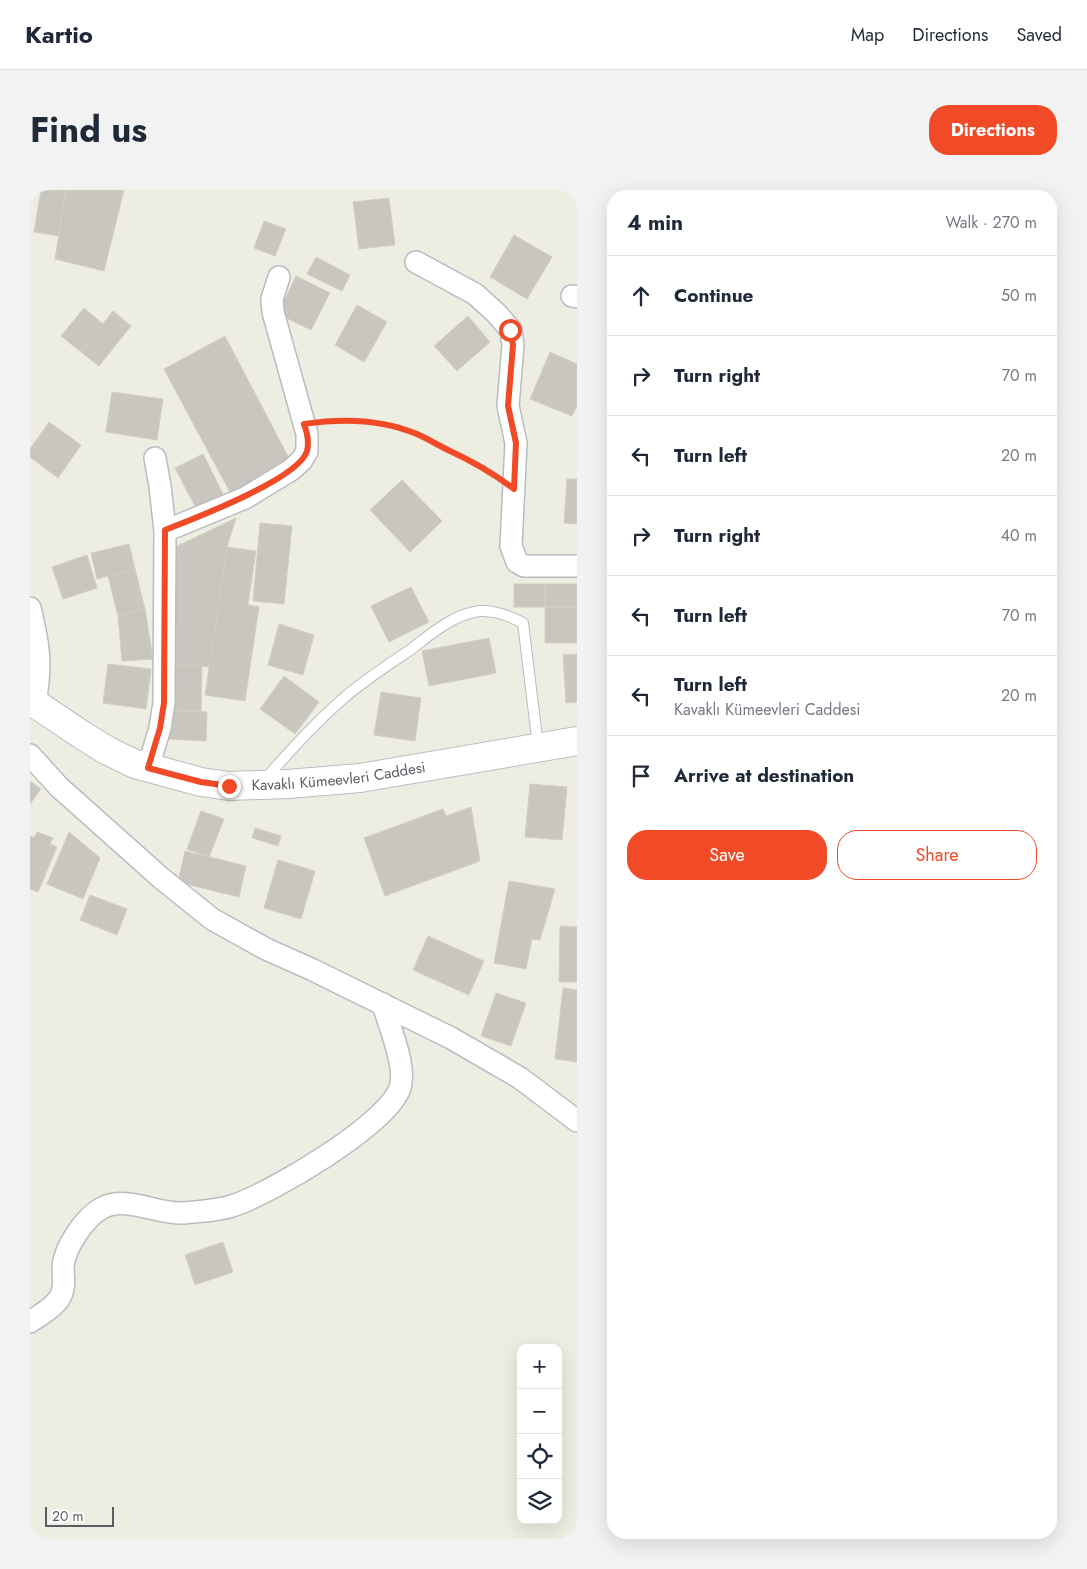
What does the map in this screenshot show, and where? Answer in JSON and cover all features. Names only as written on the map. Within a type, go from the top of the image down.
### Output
[{"type":"street","points":[[416,262],[475,294],[496,313],[510,330],[513,345],[508,406],[516,443],[511,546],[516,562],[524,566],[577,566]]},
{"type":"street","points":[[165,530],[245,498],[291,470],[302,460],[307,451],[307,434],[273,312],[272,300],[279,277]]},
{"type":"street","points":[[148,768],[160,728],[164,703],[165,530],[155,458]]},
{"type":"street","points":[[30,608],[40,660],[39,683],[33,701]]},
{"type":"street","name":"Kavaklı Kümeevleri Caddesi","points":[[33,701],[108,752],[135,764],[201,782],[229,786],[259,786],[360,778],[577,741]]},
{"type":"street","points":[[30,754],[59,787],[161,878],[212,919],[266,948],[451,1038],[520,1078],[577,1121]]},
{"type":"street","points":[[30,1322],[53,1306],[60,1297],[65,1283],[63,1266],[65,1256],[82,1224],[104,1207],[124,1204],[180,1213],[232,1206],[279,1185],[341,1146],[383,1114],[400,1088],[402,1079],[399,1060],[383,1004]]},
{"type":"lane","points":[[259,786],[303,737],[346,696],[441,627],[460,617],[478,611],[491,611],[510,616],[523,623],[538,747]]},
{"type":"path","points":[[304,424],[332,420],[352,420],[395,427],[417,434],[476,463],[514,489]]},
{"type":"building","points":[[41,190],[66,190],[59,236],[34,232]]},
{"type":"building","points":[[66,190],[124,190],[104,271],[55,259]]},
{"type":"building","points":[[389,198],[395,245],[359,249],[353,202]]},
{"type":"building","points":[[264,221],[286,229],[275,256],[254,248]]},
{"type":"building","points":[[514,235],[552,257],[527,299],[490,277]]},
{"type":"building","points":[[316,257],[350,275],[342,291],[307,274]]},
{"type":"building","points":[[296,276],[330,293],[311,330],[278,314]]},
{"type":"building","points":[[357,305],[387,322],[364,362],[335,345]]},
{"type":"building","points":[[84,308],[103,324],[81,352],[61,336]]},
{"type":"building","points":[[113,311],[131,326],[99,366],[81,352]]},
{"type":"building","points":[[468,316],[490,342],[457,371],[434,346]]},
{"type":"building","points":[[225,336],[292,464],[232,496],[164,369]]},
{"type":"building","points":[[550,352],[577,364],[577,406],[572,416],[530,399]]},
{"type":"building","points":[[112,392],[163,399],[157,440],[106,432]]},
{"type":"building","points":[[49,422],[81,445],[58,478],[30,457],[30,449]]},
{"type":"building","points":[[203,454],[224,496],[197,510],[175,468]]},
{"type":"building","points":[[567,479],[577,479],[577,524],[564,523]]},
{"type":"building","points":[[402,480],[442,521],[410,552],[370,510]]},
{"type":"building","points":[[236,518],[227,547],[210,667],[170,665],[169,550]]},
{"type":"building","points":[[260,523],[292,526],[284,604],[253,601]]},
{"type":"building","points":[[129,544],[135,569],[97,579],[91,553]]},
{"type":"building","points":[[227,547],[256,551],[248,605],[259,607],[245,701],[205,695]]},
{"type":"building","points":[[87,555],[97,588],[63,599],[52,567]]},
{"type":"building","points":[[135,569],[145,609],[118,616],[108,576]]},
{"type":"building","points":[[514,584],[545,584],[545,607],[514,607]]},
{"type":"building","points":[[545,584],[577,584],[577,607],[545,607]]},
{"type":"building","points":[[411,587],[429,622],[389,642],[371,606]]},
{"type":"building","points":[[545,607],[577,607],[577,643],[545,643]]},
{"type":"building","points":[[145,609],[153,659],[122,661],[118,616]]},
{"type":"building","points":[[279,624],[314,635],[303,675],[268,665]]},
{"type":"building","points":[[489,638],[496,673],[429,686],[422,651]]},
{"type":"building","points":[[577,654],[577,702],[566,703],[563,655]]},
{"type":"building","points":[[108,664],[151,669],[146,709],[103,703]]},
{"type":"building","points":[[170,665],[202,666],[201,711],[168,710]]},
{"type":"building","points":[[284,676],[319,702],[295,734],[260,709]]},
{"type":"building","points":[[381,692],[421,698],[415,741],[374,735]]},
{"type":"building","points":[[168,710],[207,712],[206,741],[167,739]]},
{"type":"building","points":[[30,781],[41,789],[30,804]]},
{"type":"building","points":[[530,784],[567,787],[562,840],[525,837]]},
{"type":"building","points":[[471,807],[480,861],[385,896],[364,838],[443,809],[446,816]]},
{"type":"building","points":[[201,811],[224,819],[209,857],[187,849]]},
{"type":"building","points":[[255,828],[281,836],[278,846],[252,838]]},
{"type":"building","points":[[37,832],[53,838],[50,844],[57,847],[38,892],[30,889],[30,836],[34,838]]},
{"type":"building","points":[[69,832],[100,858],[83,899],[47,884]]},
{"type":"building","points":[[185,851],[246,866],[239,897],[178,882]]},
{"type":"building","points":[[278,860],[315,871],[301,919],[264,908]]},
{"type":"building","points":[[509,881],[555,889],[540,940],[532,939],[526,969],[494,963]]},
{"type":"building","points":[[90,895],[127,909],[117,935],[80,920]]},
{"type":"building","points":[[560,926],[577,927],[577,982],[559,982]]},
{"type":"building","points":[[428,936],[484,961],[469,995],[413,970]]},
{"type":"building","points":[[563,988],[577,990],[577,1062],[555,1059]]},
{"type":"building","points":[[496,993],[526,1003],[511,1046],[481,1036]]},
{"type":"building","points":[[223,1242],[233,1272],[195,1285],[185,1255]]},
{"type":"route","points":[[229,786],[201,782],[148,768],[160,728],[164,703],[165,530],[245,498],[291,470],[302,460],[307,451],[307,434],[304,424],[332,420],[375,423],[417,434],[476,463],[514,489],[516,443],[508,406],[513,345],[510,330]]}]
